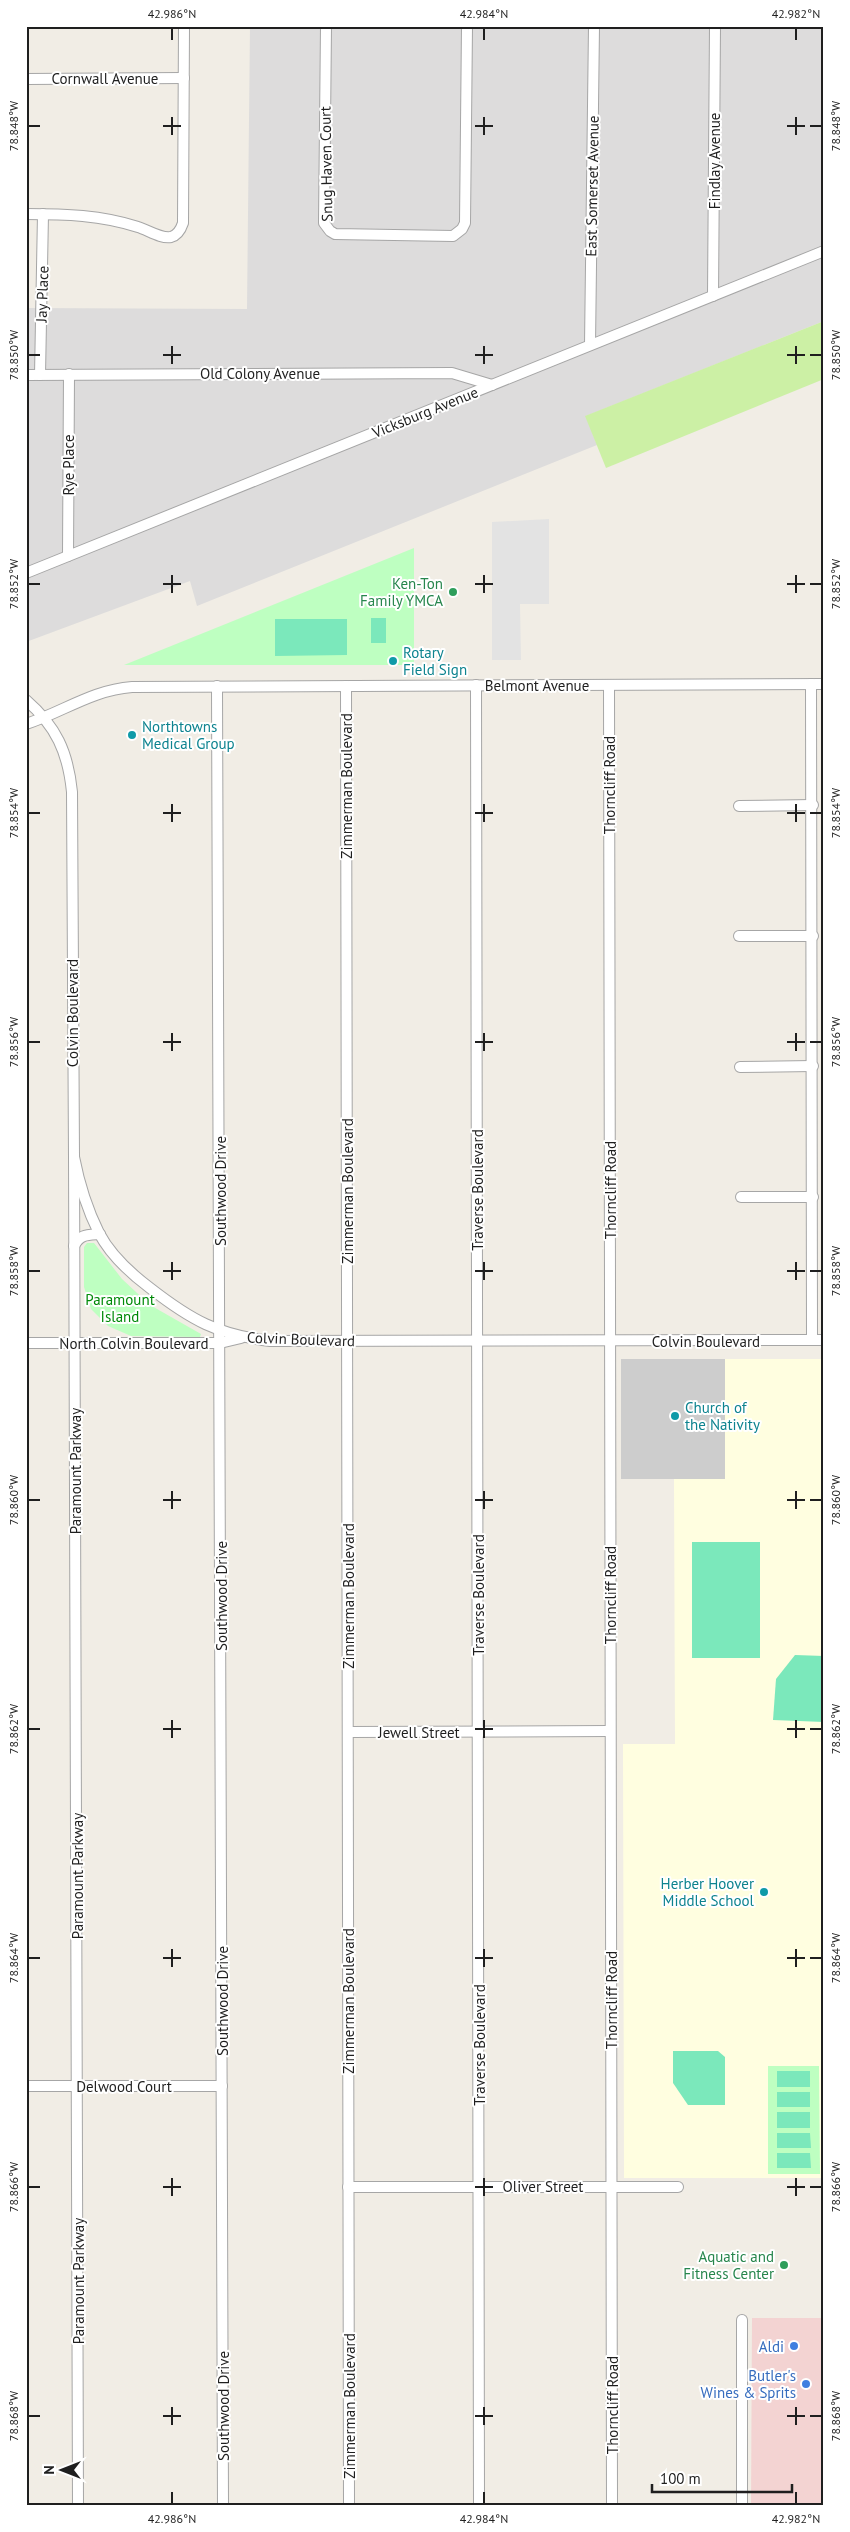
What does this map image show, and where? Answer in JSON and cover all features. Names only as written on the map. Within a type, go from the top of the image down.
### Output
[{"type":"street","points":[[26,214],[97,217],[139,227],[164,237],[175,235],[183,223],[184,26]]},
{"type":"street","name":"Snug Haven Court","points":[[326,26],[324,223],[326,227],[335,234],[453,236],[462,229],[465,223],[467,26]]},
{"type":"street","name":"East Somerset Avenue","points":[[590,345],[594,26]]},
{"type":"street","name":"Findlay Avenue","points":[[713,296],[715,26]]},
{"type":"street","name":"Cornwall Avenue","points":[[26,79],[184,78]]},
{"type":"street","name":"Jay Place","points":[[40,374],[43,214]]},
{"type":"street","name":"Vicksburg Avenue","points":[[26,573],[824,251]]},
{"type":"street","name":"Old Colony Avenue","points":[[26,375],[452,373],[492,385]]},
{"type":"street","name":"Rye Place","points":[[68,556],[69,374]]},
{"type":"street","name":"Thorncliff Road","points":[[609,684],[612,2506]]},
{"type":"street","points":[[811,684],[813,806],[812,1340]]},
{"type":"street","name":"Belmont Avenue","points":[[26,724],[46,718],[85,698],[113,689],[217,686],[824,684]]},
{"type":"street","name":"Traverse Boulevard","points":[[476,685],[479,2506]]},
{"type":"street","name":"Southwood Drive","points":[[217,686],[223,2506]]},
{"type":"street","name":"Zimmerman Boulevard","points":[[346,686],[349,2506]]},
{"type":"street","name":"Colvin Boulevard","points":[[26,700],[46,718],[64,752],[72,792],[74,1155],[79,1182],[100,1234],[126,1270],[185,1315],[242,1338],[270,1341],[824,1340]]},
{"type":"street","points":[[739,806],[813,806]]},
{"type":"street","points":[[739,936],[813,936]]},
{"type":"street","points":[[740,1067],[813,1066]]},
{"type":"street","name":"Paramount Parkway","points":[[74,1155],[78,2506]]},
{"type":"street","points":[[741,1197],[813,1197]]},
{"type":"street","points":[[74,1246],[78,1238],[86,1235],[100,1234]]},
{"type":"street","name":"North Colvin Boulevard","points":[[26,1344],[220,1343],[242,1338]]},
{"type":"street","name":"Jewell Street","points":[[348,1732],[610,1731]]},
{"type":"street","name":"Delwood Court","points":[[26,2086],[222,2086]]},
{"type":"street","name":"Oliver Street","points":[[348,2187],[678,2187]]},
{"type":"street","points":[[742,2320],[742,2506]]},
{"type":"shaded area","points":[[250,26],[824,26],[824,321],[586,416],[597,445],[197,606],[190,581],[26,642],[26,308],[247,309]]},
{"type":"shaded area","points":[[549,519],[549,604],[520,604],[521,660],[492,660],[492,522]]},
{"type":"shaded area","points":[[621,1359],[725,1359],[725,1479],[621,1479]]},
{"type":"shaded area","points":[[725,1359],[824,1359],[824,2178],[624,2178],[623,1744],[675,1744],[674,1479],[725,1479]]},
{"type":"shaded area","points":[[752,2318],[824,2318],[824,2506],[751,2506]]},
{"type":"green space","points":[[824,321],[824,379],[606,468],[585,416]]},
{"type":"green space","points":[[414,548],[414,665],[124,665]]},
{"type":"green space","points":[[371,618],[386,618],[386,643],[371,643]]},
{"type":"green space","points":[[275,619],[347,619],[347,655],[275,656]]},
{"type":"green space","name":"Paramount Island","points":[[87,1243],[94,1243],[122,1279],[150,1305],[201,1334],[200,1337],[131,1336],[108,1326],[91,1309],[84,1287],[84,1247]]},
{"type":"green space","points":[[692,1542],[760,1542],[760,1658],[692,1658]]},
{"type":"green space","points":[[795,1655],[824,1656],[824,1722],[773,1720],[776,1679]]},
{"type":"green space","points":[[673,2051],[718,2051],[725,2057],[725,2105],[688,2105],[673,2083]]},
{"type":"green space","points":[[768,2066],[819,2066],[820,2174],[768,2174]]},
{"type":"green space","points":[[777,2071],[810,2071],[810,2087],[777,2087]]},
{"type":"green space","points":[[777,2092],[810,2092],[810,2107],[777,2107]]},
{"type":"green space","points":[[777,2112],[810,2112],[810,2128],[777,2128]]},
{"type":"green space","points":[[777,2133],[810,2133],[811,2148],[777,2148]]},
{"type":"green space","points":[[777,2153],[810,2153],[811,2168],[777,2168]]},
{"type":"place","name":"Ken-Ton Family YMCA","points":[[453,592]]},
{"type":"place","name":"Rotary Field Sign","points":[[393,661]]},
{"type":"place","name":"Northtowns Medical Group","points":[[132,735]]},
{"type":"place","name":"Church of the Nativity","points":[[675,1416]]},
{"type":"place","name":"Herber Hoover Middle School","points":[[764,1892]]},
{"type":"place","name":"Aquatic and Fitness Center","points":[[784,2265]]},
{"type":"place","name":"Aldi","points":[[794,2346]]},
{"type":"place","name":"Butler's Wines & Sprits","points":[[806,2384]]}]
